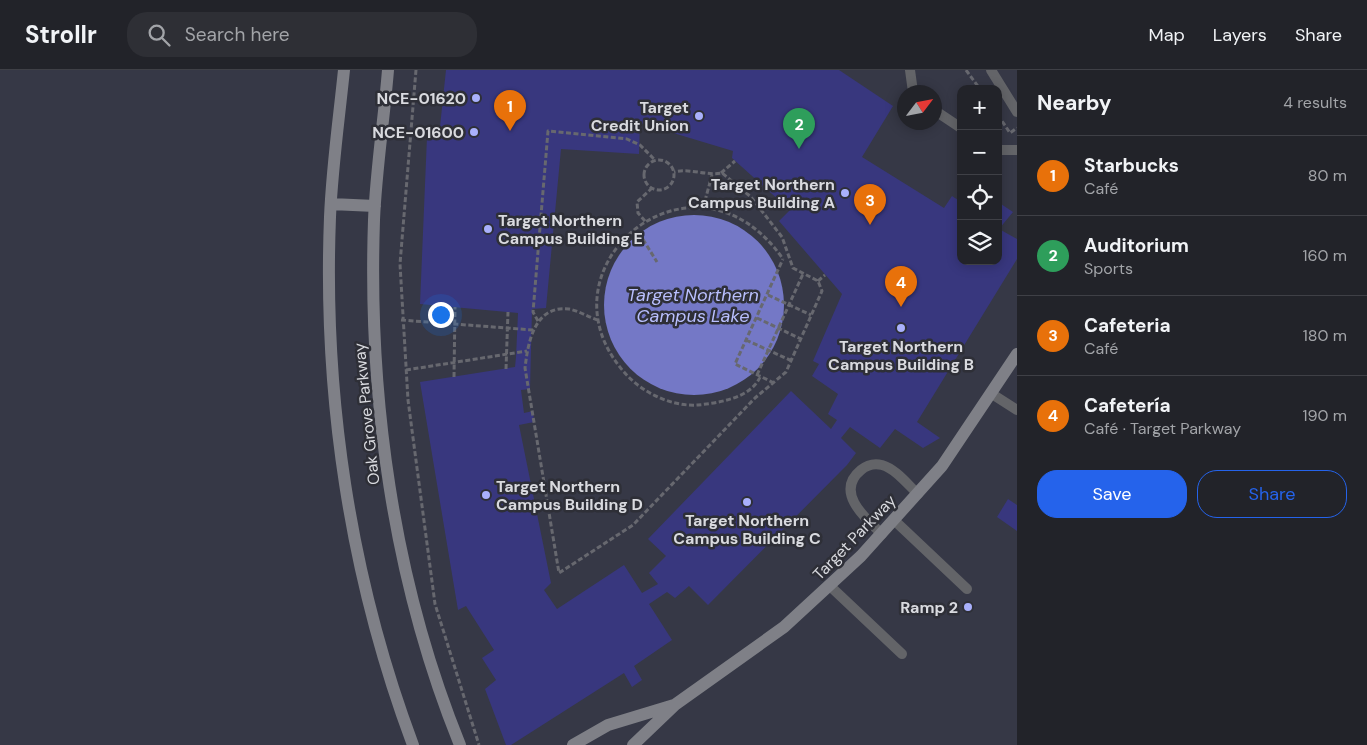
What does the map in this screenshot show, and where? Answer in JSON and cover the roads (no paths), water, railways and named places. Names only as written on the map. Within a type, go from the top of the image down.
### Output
[{"type":"street","name":"Oak Grove Parkway","points":[[344,70],[331,204],[331,332],[335,407],[345,486],[376,631],[413,745]]},
{"type":"street","name":"Oak Grove Parkway","points":[[388,70],[376,206],[374,327],[379,403],[388,484],[418,618],[431,664],[460,745]]},
{"type":"street","points":[[331,204],[376,206]]},
{"type":"street","name":"Target Parkway","points":[[633,745],[676,704],[784,627],[831,587],[894,521],[942,466],[1017,354]]},
{"type":"street","name":"Target Parkway","points":[[573,745],[608,726],[676,704]]},
{"type":"lane","points":[[910,70],[912,85]]},
{"type":"lane","points":[[990,70],[1017,112]]},
{"type":"lane","points":[[942,115],[957,125]]},
{"type":"lane","points":[[1002,150],[1017,150]]},
{"type":"lane","points":[[992,394],[1017,410]]},
{"type":"lane","points":[[882,534],[855,506],[851,494],[852,483],[858,472],[870,464],[882,465],[893,470],[918,494]]},
{"type":"lane","points":[[894,521],[967,588]]},
{"type":"lane","points":[[831,587],[902,654]]},
{"type":"water","name":"Target Northern Campus Lake","points":[[694,215],[728,222],[751,236],[763,248],[773,263],[780,279],[784,305],[777,339],[763,362],[751,374],[736,384],[720,391],[694,395],[660,388],[637,374],[625,362],[615,347],[608,331],[604,305],[611,271],[625,248],[637,236],[652,226],[668,219]]},
{"type":"place","name":"NCE-01620","points":[[476,98]]},
{"type":"place","name":"Target Credit Union","points":[[699,116]]},
{"type":"place","name":"Starbucks","points":[[510,131]]},
{"type":"place","name":"NCE-01600","points":[[474,132]]},
{"type":"place","name":"Auditorium","points":[[799,149]]},
{"type":"place","name":"Target Northern Campus Building A","points":[[845,193]]},
{"type":"place","name":"Cafeteria","points":[[870,225]]},
{"type":"place","name":"Target Northern Campus Building E","points":[[488,229]]},
{"type":"place","name":"Cafetería","points":[[901,307]]},
{"type":"place","name":"Target Northern Campus Building B","points":[[901,328]]},
{"type":"place","name":"Target Northern Campus Building D","points":[[486,495]]},
{"type":"place","name":"Target Northern Campus Building C","points":[[747,502]]},
{"type":"place","name":"Ramp 2","points":[[968,607]]}]
